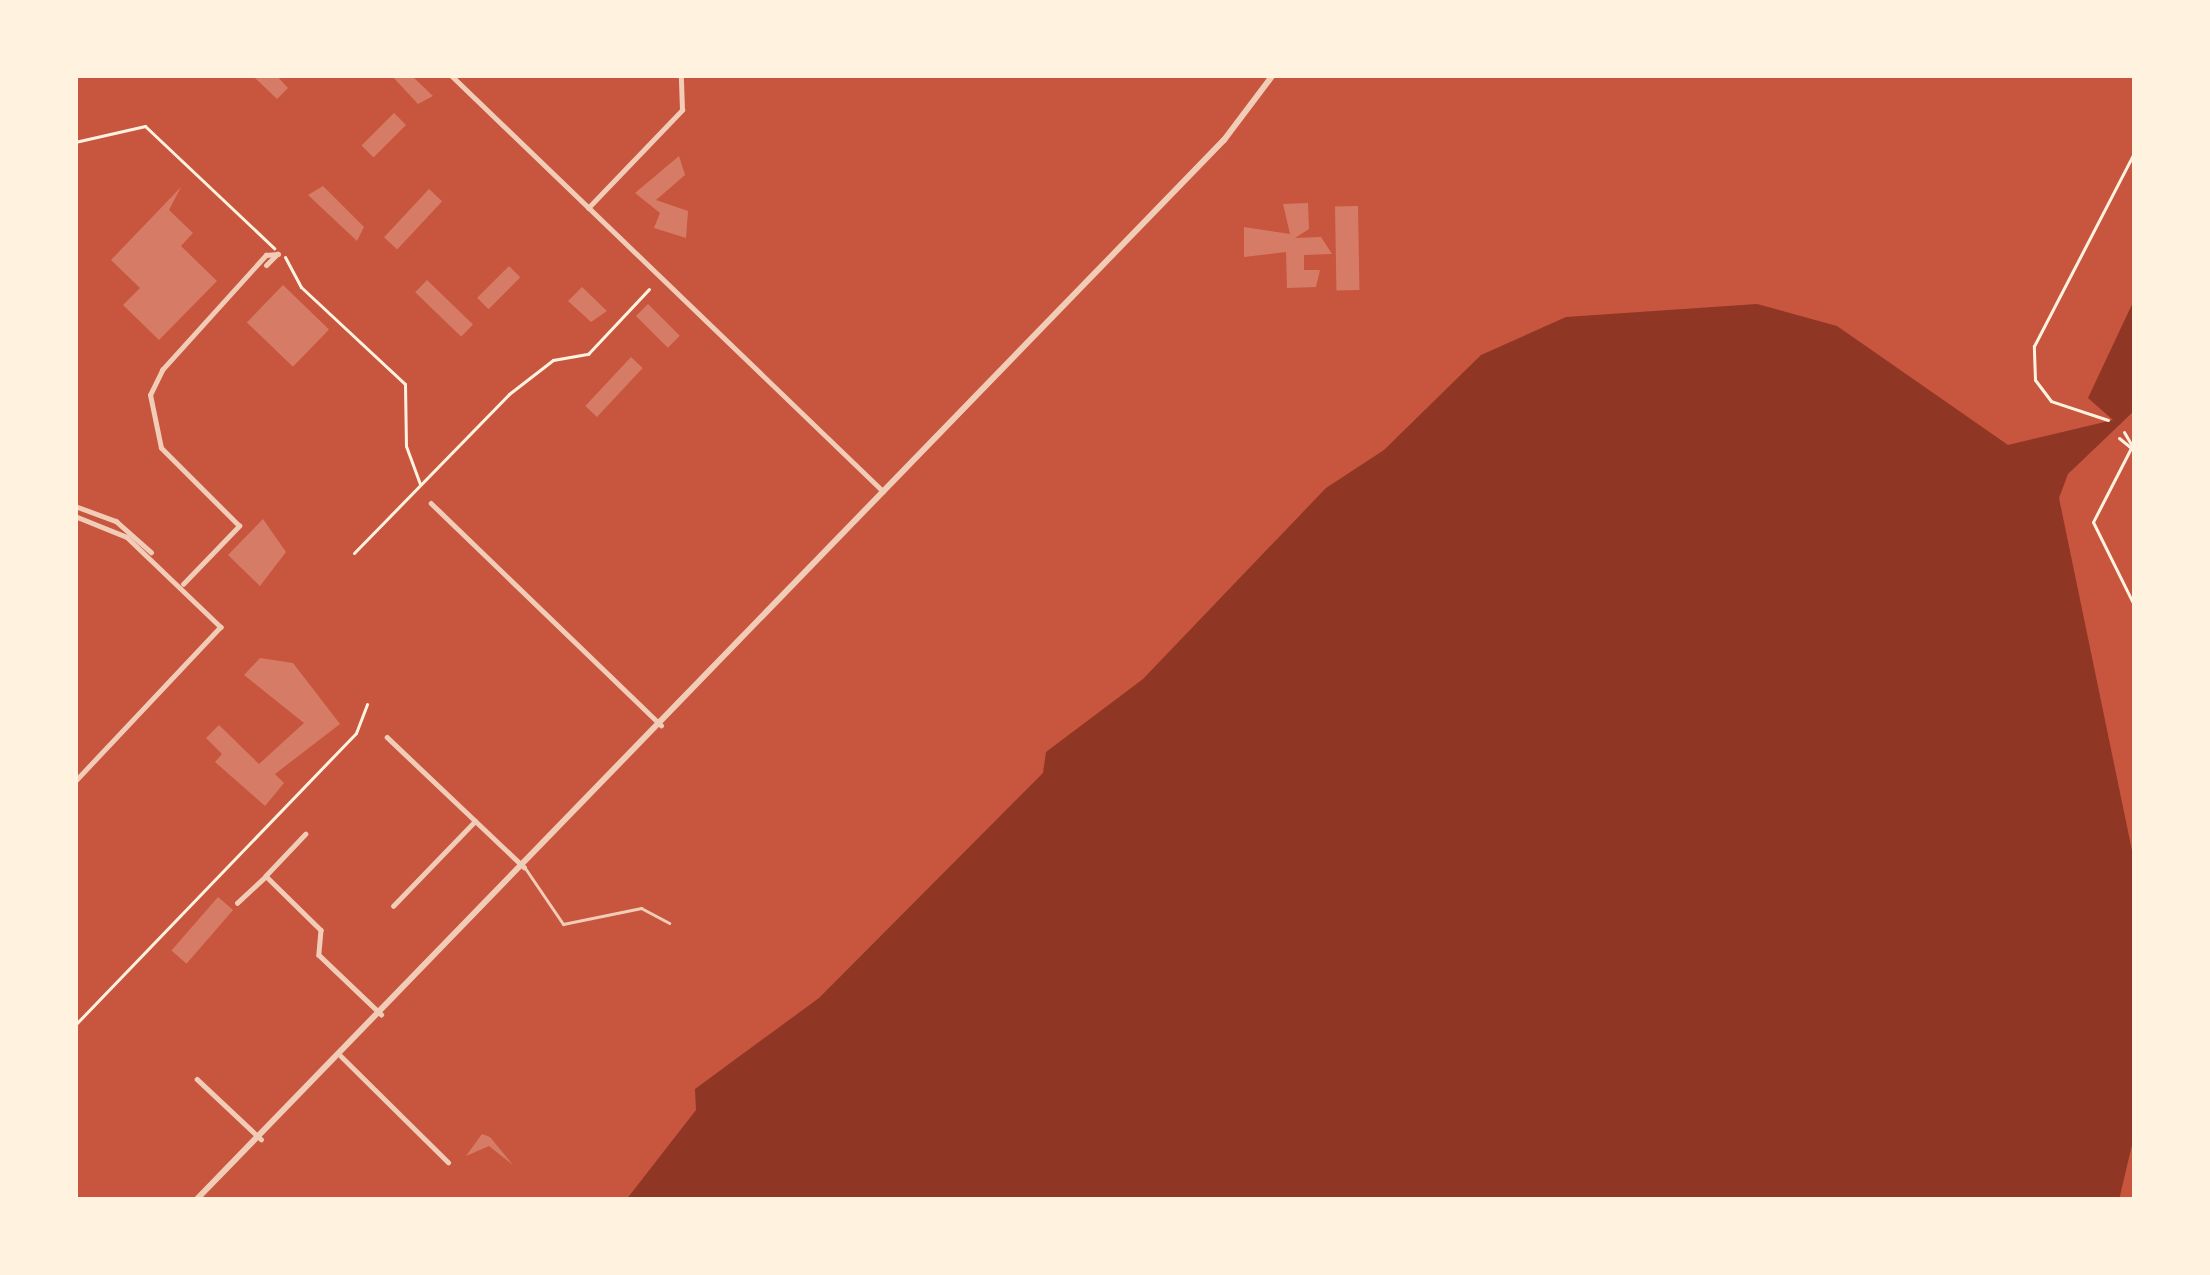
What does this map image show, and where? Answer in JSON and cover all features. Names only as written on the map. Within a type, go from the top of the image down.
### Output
[{"type":"street","points":[[451,75],[885,493]]},
{"type":"street","points":[[588,208],[682,110],[680,75]]},
{"type":"street","points":[[196,1200],[261,1139],[885,493],[1273,75]]},
{"type":"street","points":[[183,584],[239,526],[161,448],[150,395],[267,265]]},
{"type":"street","points":[[430,503],[661,725]]},
{"type":"street","points":[[75,506],[116,521],[183,584],[218,633],[75,782]]},
{"type":"street","points":[[75,516],[158,561]]},
{"type":"street","points":[[387,737],[524,867]]},
{"type":"street","points":[[393,906],[475,821]]},
{"type":"street","points":[[237,903],[306,834]]},
{"type":"street","points":[[266,876],[321,930],[319,956],[381,1014]]},
{"type":"street","points":[[341,1056],[448,1162]]},
{"type":"street","points":[[197,1079],[261,1139]]},
{"type":"lane","points":[[524,867],[563,924],[641,908],[670,922]]},
{"type":"path","points":[[75,142],[145,127]]},
{"type":"path","points":[[2108,420],[2051,401],[2035,380],[2034,346],[2135,151]]},
{"type":"path","points":[[354,553],[508,394],[553,360],[588,353],[649,289]]},
{"type":"path","points":[[405,384],[406,446],[420,484]]},
{"type":"path","points":[[2124,432],[2133,447]]},
{"type":"path","points":[[2120,438],[2133,447]]},
{"type":"path","points":[[2133,447],[2092,522],[2135,608]]},
{"type":"path","points":[[75,1024],[356,733],[367,704]]},
{"type":"shaded area","points":[[2135,298],[2135,410],[2068,474],[2059,498],[2135,865],[2135,1132],[2119,1200],[626,1200],[696,1110],[695,1089],[819,998],[1043,773],[1046,752],[1143,679],[1326,488],[1384,450],[1481,355],[1566,317],[1757,304],[1837,326],[2008,445],[2113,420],[2088,398]]},
{"type":"building","points":[[252,75],[276,75],[288,88],[277,99]]},
{"type":"building","points":[[391,75],[411,75],[433,96],[418,104]]},
{"type":"building","points":[[394,113],[406,125],[373,158],[361,146]]},
{"type":"building","points":[[679,156],[685,175],[656,200],[688,211],[686,238],[654,228],[660,213],[635,193]]},
{"type":"building","points":[[323,186],[364,227],[357,241],[308,195]]},
{"type":"building","points":[[181,187],[169,210],[193,233],[181,246],[217,281],[159,340],[123,305],[140,288],[111,260]]},
{"type":"building","points":[[429,189],[442,201],[397,250],[384,237]]},
{"type":"building","points":[[1308,203],[1309,229],[1295,238],[1321,237],[1332,254],[1304,255],[1304,270],[1320,270],[1316,287],[1287,288],[1286,252],[1244,257],[1244,227],[1290,234],[1283,204]]},
{"type":"building","points":[[1335,206],[1358,206],[1359,290],[1336,290]]},
{"type":"building","points":[[509,266],[520,277],[488,309],[477,298]]},
{"type":"building","points":[[427,280],[473,324],[461,337],[415,292]]},
{"type":"building","points":[[283,285],[329,329],[293,367],[247,322]]},
{"type":"building","points":[[582,287],[607,311],[591,322],[568,301]]},
{"type":"building","points":[[648,304],[680,336],[668,348],[636,316]]},
{"type":"building","points":[[631,357],[643,368],[597,417],[585,406]]},
{"type":"building","points":[[263,519],[286,552],[260,586],[228,555]]},
{"type":"building","points":[[260,658],[293,663],[340,724],[275,774],[284,783],[265,806],[215,762],[222,754],[206,738],[219,725],[259,764],[304,723],[244,675]]},
{"type":"building","points":[[218,897],[233,910],[187,964],[171,951]]},
{"type":"building","points":[[482,1134],[513,1165],[489,1146],[466,1156]]}]
